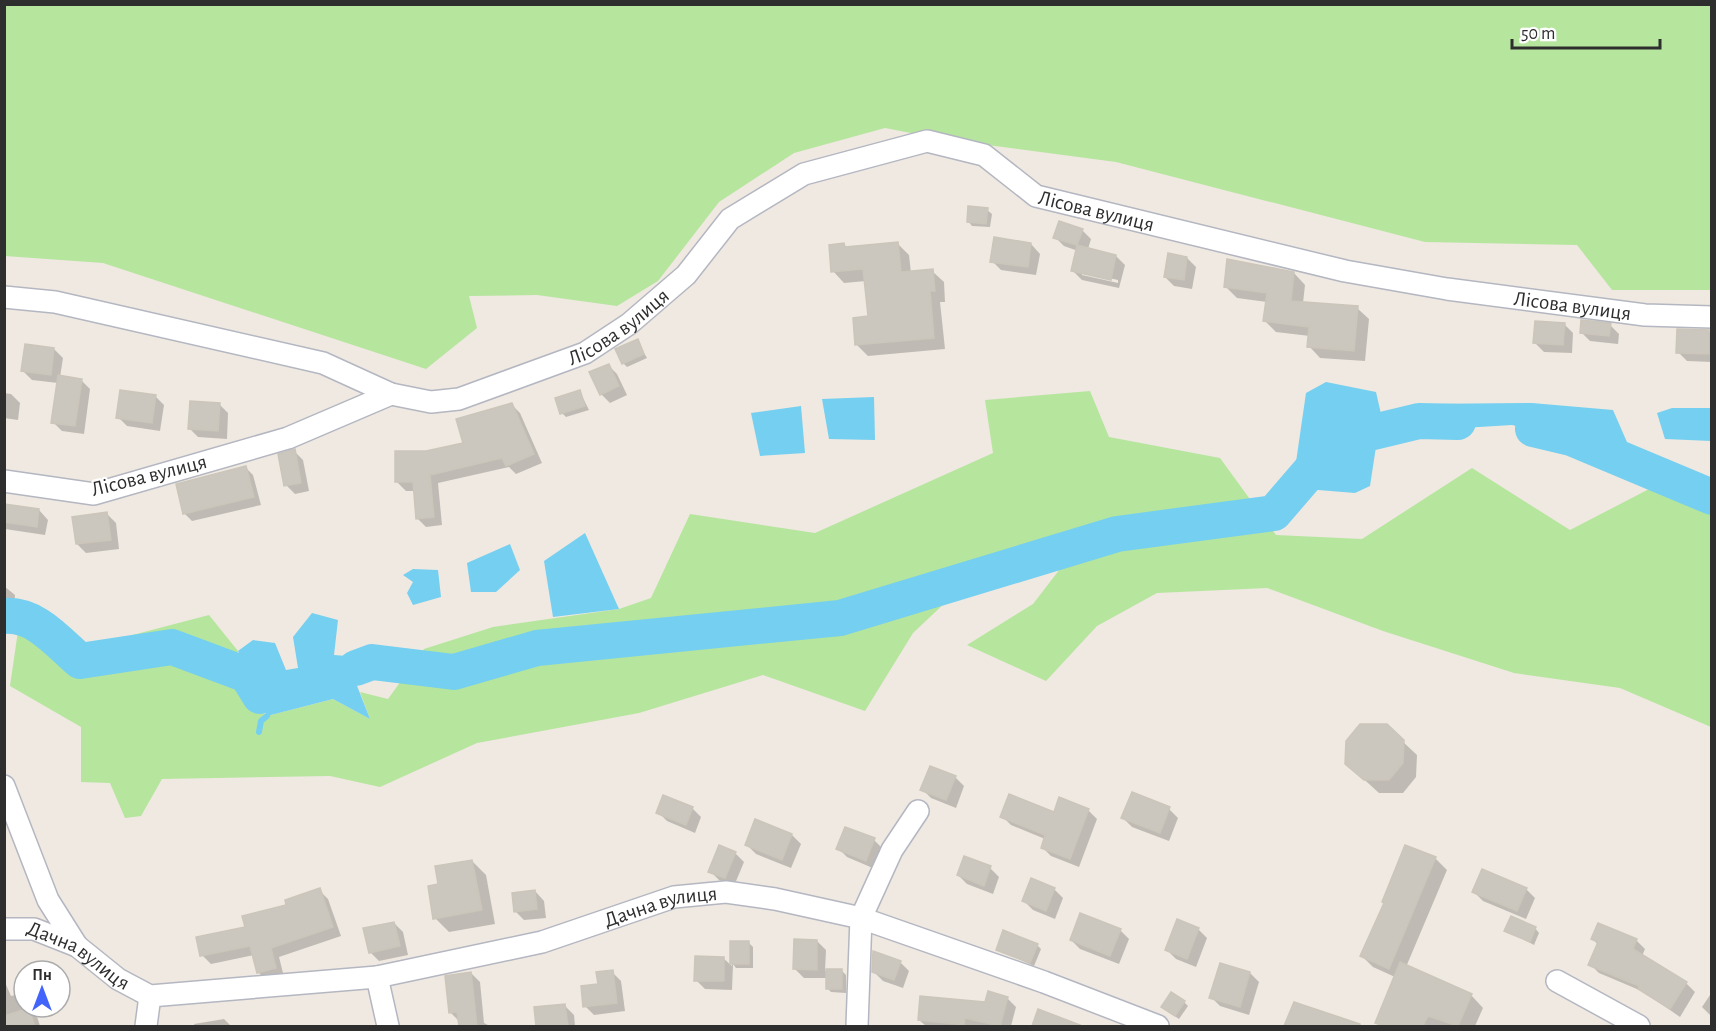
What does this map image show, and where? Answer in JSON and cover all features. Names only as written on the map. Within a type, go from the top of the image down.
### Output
[{"type":"street","name":"Лісова вулиця","points":[[4,297],[55,302],[323,363],[391,394],[431,402],[459,399],[585,353],[629,324],[686,275],[730,219],[804,174],[927,141],[984,155],[1036,196],[1345,272],[1447,289],[1645,315],[1712,316]]},
{"type":"street","name":"Лісова вулиця","points":[[4,481],[94,494],[288,438],[391,394]]},
{"type":"street","points":[[4,786],[48,900],[76,946]]},
{"type":"street","points":[[857,1026],[861,918],[892,850],[918,811]]},
{"type":"street","name":"Дачна вулиця","points":[[4,929],[34,929],[76,946],[118,979],[150,996],[377,977],[542,942],[674,897],[726,891],[776,899],[861,918],[1044,982],[1158,1026]]},
{"type":"street","points":[[377,977],[388,1026]]},
{"type":"street","points":[[1557,981],[1639,1026]]},
{"type":"street","name":"Дачна вулиця","points":[[146,1026],[150,996]]},
{"type":"green space","points":[[4,5],[1711,5],[1711,290],[1612,290],[1577,245],[1425,242],[1116,162],[942,139],[885,128],[794,153],[719,202],[658,281],[617,306],[537,295],[469,296],[477,328],[426,369],[103,263],[5,256]]},
{"type":"green space","points":[[1090,391],[1109,437],[1220,458],[1276,535],[1362,539],[1472,468],[1570,530],[1653,487],[1711,514],[1711,727],[1620,688],[1514,673],[1383,631],[1267,588],[1157,593],[1097,626],[1046,681],[967,645],[1033,604],[1073,552],[1000,551],[913,633],[865,711],[763,675],[639,713],[477,743],[380,787],[330,776],[162,779],[141,816],[125,818],[110,783],[81,782],[81,727],[10,686],[18,631],[32,606],[83,648],[209,615],[238,651],[229,684],[267,716],[333,699],[370,719],[360,692],[388,699],[424,649],[493,627],[619,609],[651,598],[690,514],[815,533],[993,453],[985,400]]},
{"type":"water","points":[[1326,382],[1376,392],[1381,414],[1370,486],[1355,493],[1306,489],[1294,476],[1306,393]]},
{"type":"water","points":[[874,397],[875,440],[829,439],[822,399]]},
{"type":"water","points":[[1532,403],[1613,410],[1630,449],[1619,451],[1512,425],[1413,431],[1405,420],[1416,404]]},
{"type":"water","points":[[801,406],[805,453],[760,456],[751,413]]},
{"type":"water","points":[[1672,408],[1711,408],[1711,441],[1665,439],[1657,413]]},
{"type":"water","points":[[585,533],[619,609],[553,617],[544,561]]},
{"type":"water","points":[[510,544],[520,570],[496,592],[471,592],[467,563]]},
{"type":"water","points":[[413,569],[438,570],[441,597],[413,605],[407,593],[413,582],[403,575]]},
{"type":"water","points":[[312,613],[338,620],[334,655],[413,661],[395,673],[354,678],[370,719],[333,699],[267,716],[238,651],[253,640],[275,643],[286,670],[298,668],[293,637]]},
{"type":"building","points":[[968,206],[988,208],[986,224],[967,222]]},
{"type":"building","points":[[1059,221],[1083,229],[1077,245],[1053,238]]},
{"type":"building","points":[[994,237],[1031,243],[1028,267],[990,262]]},
{"type":"building","points":[[898,242],[901,272],[933,269],[935,291],[930,291],[934,338],[855,345],[853,318],[868,316],[863,269],[831,272],[829,245],[844,243],[845,247]]},
{"type":"building","points":[[1077,245],[1116,255],[1111,280],[1071,271]]},
{"type":"building","points":[[1168,253],[1187,257],[1184,280],[1164,277]]},
{"type":"building","points":[[1227,259],[1294,272],[1291,301],[1358,306],[1354,351],[1307,347],[1309,327],[1263,321],[1267,293],[1224,287]]},
{"type":"building","points":[[1581,320],[1611,323],[1609,336],[1580,333]]},
{"type":"building","points":[[1535,321],[1565,323],[1563,345],[1533,343]]},
{"type":"building","points":[[1677,329],[1709,330],[1709,354],[1676,353]]},
{"type":"building","points":[[638,339],[644,354],[622,364],[615,349]]},
{"type":"building","points":[[25,344],[54,348],[51,375],[21,371]]},
{"type":"building","points":[[609,364],[619,386],[600,395],[589,372]]},
{"type":"building","points":[[58,375],[82,379],[75,426],[51,423]]},
{"type":"building","points":[[120,390],[156,395],[152,423],[116,418]]},
{"type":"building","points":[[580,390],[585,406],[560,414],[555,398]]},
{"type":"building","points":[[190,401],[220,403],[218,431],[188,429]]},
{"type":"building","points":[[512,403],[534,454],[506,466],[502,458],[430,475],[434,517],[416,519],[413,482],[395,482],[395,451],[426,451],[463,443],[456,419]]},
{"type":"building","points":[[295,449],[301,483],[284,486],[278,454]]},
{"type":"building","points":[[246,466],[254,497],[183,514],[176,484]]},
{"type":"building","points":[[4,504],[39,509],[37,527],[4,522]]},
{"type":"building","points":[[107,512],[111,540],[76,544],[72,517]]},
{"type":"building","points":[[1360,724],[1387,724],[1404,740],[1403,763],[1389,780],[1364,780],[1345,764],[1346,741]]},
{"type":"building","points":[[930,766],[956,776],[946,800],[920,790]]},
{"type":"building","points":[[1132,792],[1170,807],[1160,833],[1121,818]]},
{"type":"building","points":[[1009,794],[1054,812],[1059,797],[1089,809],[1070,859],[1041,848],[1045,835],[1000,817]]},
{"type":"building","points":[[663,795],[693,807],[686,825],[656,813]]},
{"type":"building","points":[[755,819],[792,834],[782,860],[745,845]]},
{"type":"building","points":[[845,827],[875,838],[866,861],[836,849]]},
{"type":"building","points":[[719,845],[736,852],[725,878],[708,872]]},
{"type":"building","points":[[1405,845],[1436,857],[1389,969],[1360,956],[1384,903],[1382,902]]},
{"type":"building","points":[[964,856],[991,866],[984,886],[957,875]]},
{"type":"building","points":[[472,860],[482,910],[433,919],[428,886],[438,884],[435,866]]},
{"type":"building","points":[[1482,869],[1527,888],[1517,911],[1472,892]]},
{"type":"building","points":[[1031,878],[1055,888],[1046,911],[1022,901]]},
{"type":"building","points":[[320,888],[333,927],[271,948],[276,968],[257,973],[250,946],[200,956],[196,937],[245,927],[242,916],[286,905],[285,900]]},
{"type":"building","points":[[535,890],[537,909],[514,912],[512,893]]},
{"type":"building","points":[[1080,913],[1121,929],[1110,956],[1070,940]]},
{"type":"building","points":[[1511,916],[1536,927],[1530,942],[1504,931]]},
{"type":"building","points":[[1177,919],[1199,928],[1187,959],[1165,950]]},
{"type":"building","points":[[394,922],[400,946],[369,953],[363,928]]},
{"type":"building","points":[[1598,923],[1637,939],[1633,949],[1687,982],[1670,1009],[1638,989],[1639,986],[1588,965],[1598,942],[1591,939]]},
{"type":"building","points":[[1003,930],[1038,944],[1030,963],[996,950]]},
{"type":"building","points":[[794,939],[817,940],[817,970],[793,969]]},
{"type":"building","points":[[730,941],[749,941],[749,964],[730,964]]},
{"type":"building","points":[[873,951],[901,961],[894,980],[872,972]]},
{"type":"building","points":[[695,956],[724,957],[724,981],[694,981]]},
{"type":"building","points":[[1400,962],[1472,994],[1458,1026],[1428,1016],[1423,1026],[1384,1026],[1375,1023]]},
{"type":"building","points":[[1220,963],[1250,972],[1240,1007],[1209,998]]},
{"type":"building","points":[[826,969],[842,969],[842,989],[826,989]]},
{"type":"building","points":[[613,970],[617,1003],[583,1007],[581,986],[598,984],[596,972]]},
{"type":"building","points":[[471,972],[477,1026],[459,1026],[457,1012],[449,1013],[445,976]]},
{"type":"building","points":[[988,991],[1008,997],[1000,1026],[965,1018],[964,1025],[918,1020],[920,996],[985,1002]]},
{"type":"building","points":[[1171,992],[1185,1001],[1175,1016],[1161,1007]]},
{"type":"building","points":[[1294,1002],[1360,1024],[1360,1026],[1284,1026]]},
{"type":"building","points":[[565,1004],[568,1026],[536,1026],[534,1007]]},
{"type":"building","points":[[1038,1009],[1080,1025],[1032,1026]]},
{"type":"building","points":[[12,1013],[12,1019],[32,1019],[34,1024],[4,1026],[4,1016]]},
{"type":"waterway","points":[[356,668],[372,662],[454,672],[537,648],[840,618],[1117,534],[1274,513],[1336,441],[1419,421],[1458,422]]},
{"type":"waterway","points":[[1533,429],[1571,438],[1712,497]]},
{"type":"waterway","points":[[4,616],[15,616],[36,624],[80,661],[172,647],[247,675],[260,696],[296,688]]},
{"type":"waterway","points":[[259,732],[261,721],[267,716]]}]
